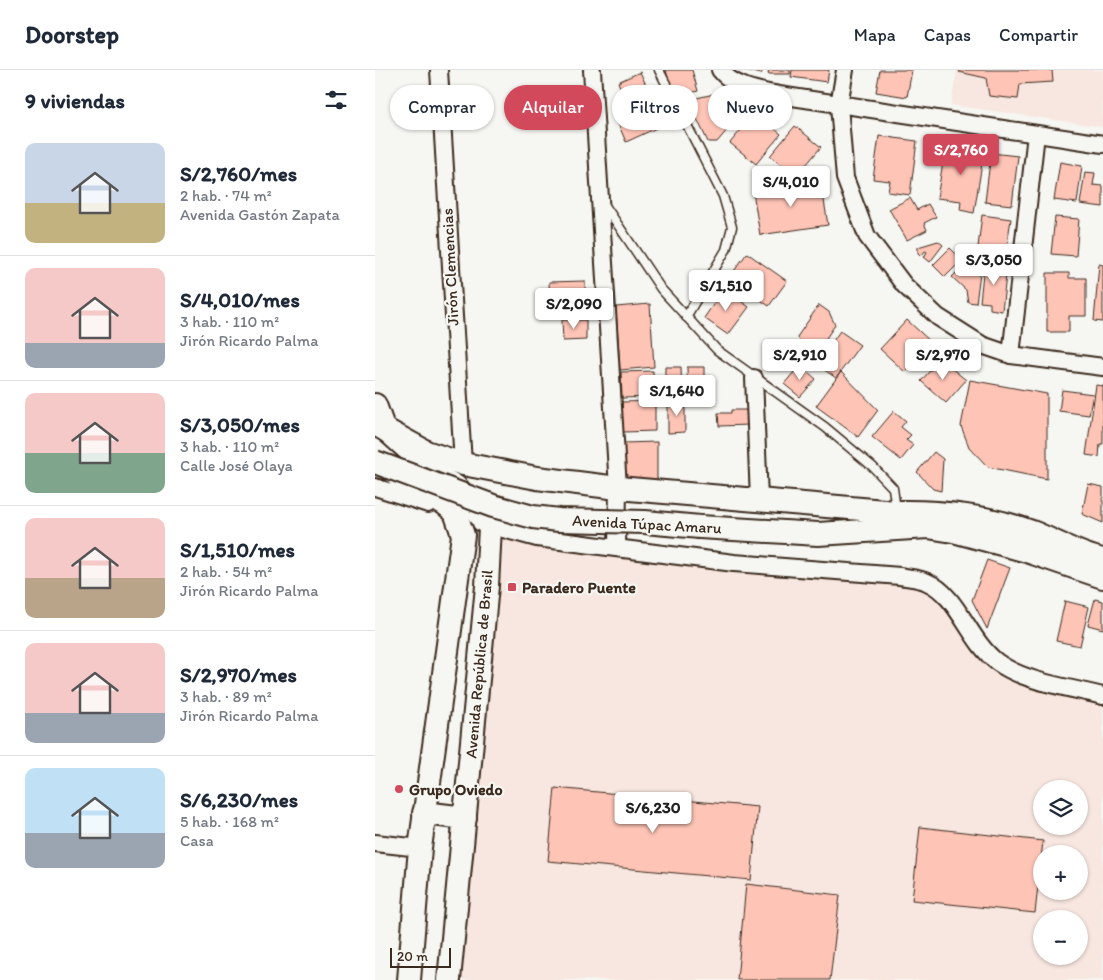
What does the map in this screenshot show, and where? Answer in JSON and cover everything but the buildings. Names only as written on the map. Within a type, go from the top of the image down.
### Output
[{"type":"main road","points":[[375,405],[378,432],[456,487],[490,526]]},
{"type":"main road","points":[[378,432],[426,452],[463,464],[537,478],[618,488],[896,512],[935,512],[983,519],[1030,532],[1103,560]]},
{"type":"main road","points":[[378,432],[507,496],[535,503],[700,519]]},
{"type":"main road","points":[[375,455],[411,487],[444,503],[455,512]]},
{"type":"main road","name":"Avenida Túpac Amaru","points":[[375,462],[493,506],[533,517],[559,520],[645,522],[700,519],[840,520],[896,512]]},
{"type":"main road","name":"Avenida República de Brasil","points":[[409,980],[419,848],[463,535],[455,512]]},
{"type":"main road","name":"Avenida Túpac Amaru","points":[[700,519],[818,534],[928,527],[953,531],[1027,551],[1103,577]]},
{"type":"main road","name":"Avenida República de Brasil","points":[[449,980],[487,586],[490,526]]},
{"type":"main road","points":[[424,813],[465,818]]},
{"type":"street","name":"Jirón Clemencias","points":[[439,70],[463,464]]},
{"type":"street","points":[[592,70],[598,194],[618,488],[617,548]]},
{"type":"street","points":[[720,70],[724,75],[751,89],[1103,144]]},
{"type":"street","points":[[845,70],[839,104],[845,178],[867,236],[904,285],[938,317],[982,345],[1011,355],[1103,366]]},
{"type":"street","points":[[1011,355],[1036,134]]},
{"type":"street","points":[[754,378],[759,499]]},
{"type":"street","points":[[375,487],[455,512],[490,526],[537,538],[735,563],[900,576],[927,582],[944,594],[963,619],[980,647],[998,663],[1023,676],[1103,696]]},
{"type":"street","points":[[375,843],[419,848]]},
{"type":"lane","points":[[659,70],[723,196],[733,227],[726,250],[687,317]]},
{"type":"lane","points":[[598,194],[661,289],[717,350],[825,427],[873,467],[893,488],[896,512]]},
{"type":"shaded area","points":[[957,70],[1103,70],[1103,127],[951,105]]},
{"type":"shaded area","points":[[513,525],[898,579],[953,602],[978,640],[1015,667],[1103,692],[1103,980],[438,980],[490,529]]},
{"type":"place","name":"Paradero Puente","points":[[512,587]]},
{"type":"place","name":"Grupo Oviedo","points":[[399,789]]}]
